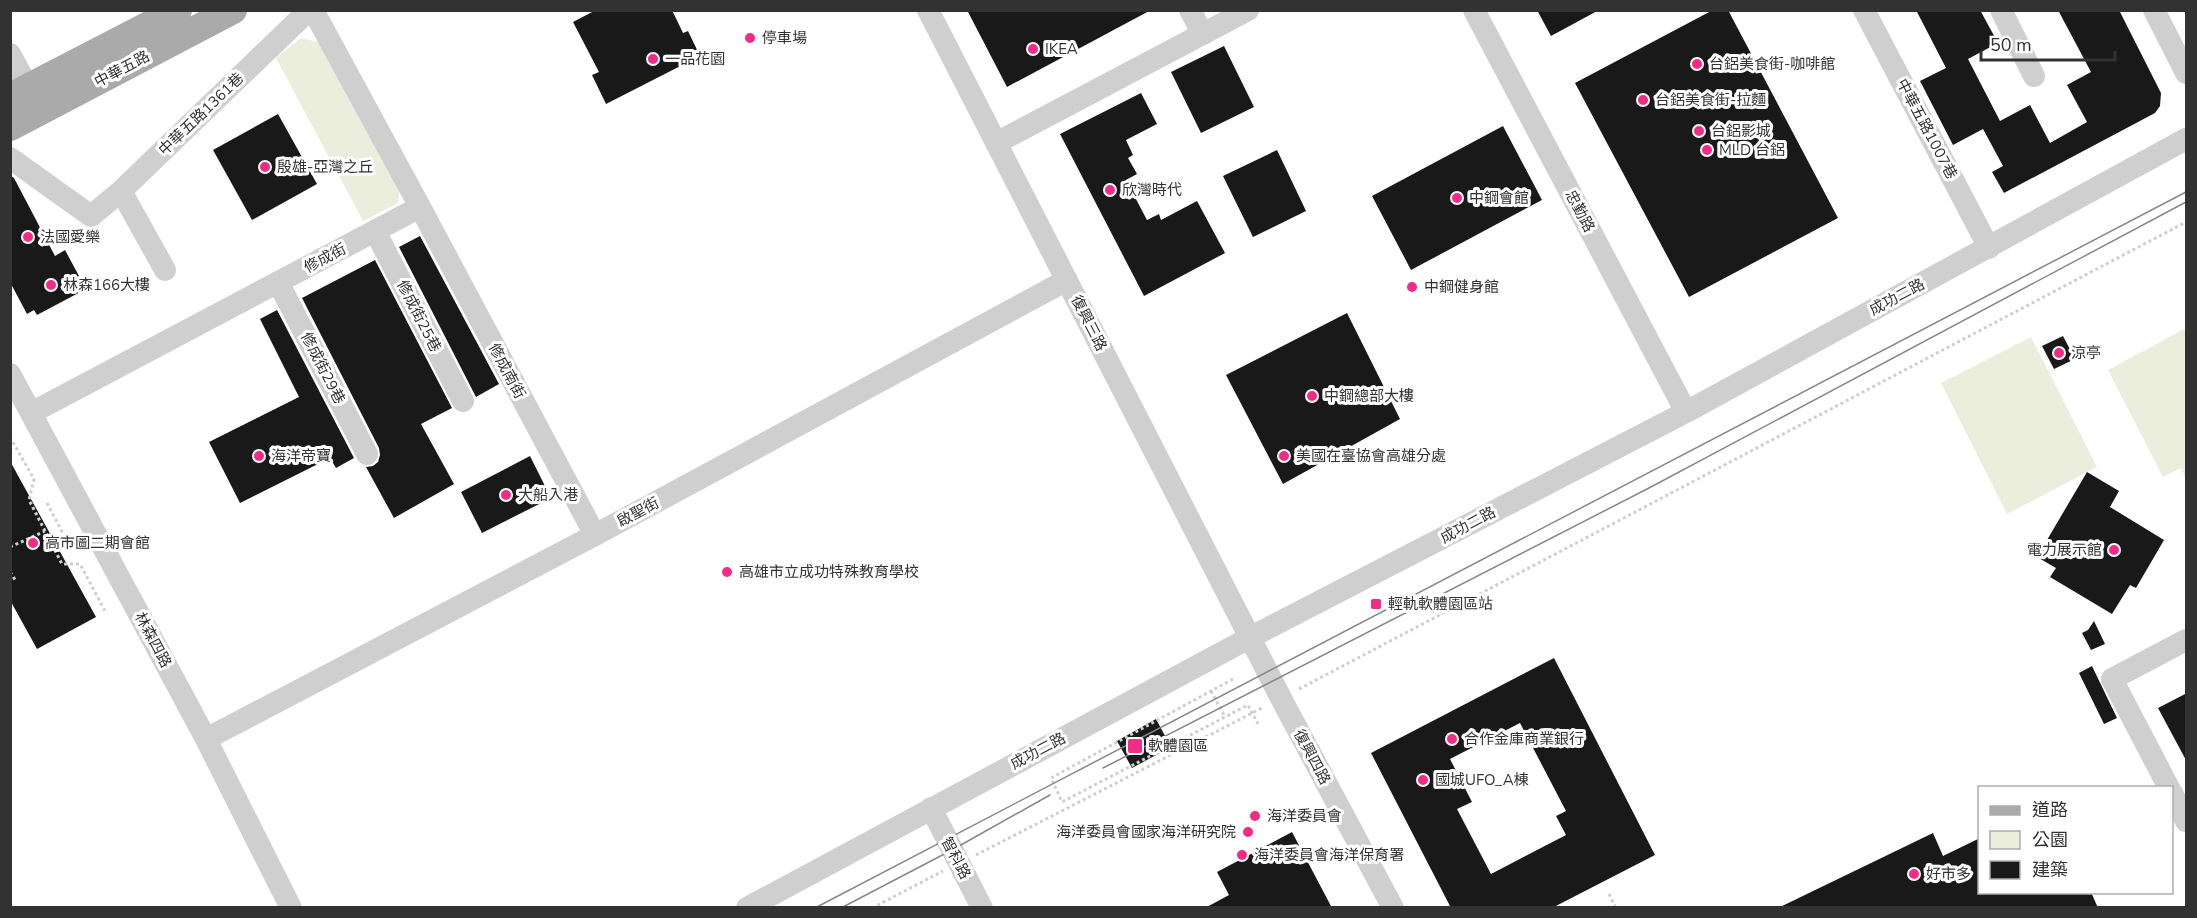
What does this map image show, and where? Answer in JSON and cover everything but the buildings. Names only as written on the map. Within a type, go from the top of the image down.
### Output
[{"type":"main road","name":"中華五路","points":[[10,127],[26,99],[167,21],[232,10]]},
{"type":"street","name":"中華五路1361巷","points":[[10,158],[91,216],[121,191],[311,10]]},
{"type":"street","points":[[311,10],[420,207]]},
{"type":"street","name":"復興三路","points":[[928,10],[1251,637]]},
{"type":"street","points":[[1190,10],[1203,34]]},
{"type":"street","points":[[996,143],[1248,10]]},
{"type":"street","name":"忠勤路","points":[[1474,10],[1686,411]]},
{"type":"street","name":"中華五路1007巷","points":[[1864,10],[1989,248]]},
{"type":"street","points":[[2001,10],[2034,76]]},
{"type":"street","points":[[2154,10],[2187,73]]},
{"type":"street","points":[[10,54],[26,99]]},
{"type":"street","name":"成功二路","points":[[747,908],[1251,637],[1686,411],[2187,139]]},
{"type":"street","points":[[121,191],[165,270]]},
{"type":"street","name":"修成街","points":[[31,413],[420,207]]},
{"type":"street","name":"修成南街","points":[[420,207],[595,535]]},
{"type":"street","name":"修成街25巷","points":[[375,231],[463,401]]},
{"type":"street","name":"啟聖街","points":[[206,739],[595,535],[1067,280]]},
{"type":"street","name":"修成街29巷","points":[[278,282],[367,454]]},
{"type":"street","name":"林森四路","points":[[10,374],[206,739],[291,908]]},
{"type":"street","name":"復興四路","points":[[1251,637],[1285,706],[1393,908]]},
{"type":"street","points":[[2168,786],[2112,679],[2187,640]]},
{"type":"street","points":[[2173,795],[2187,821]]},
{"type":"street","name":"智科路","points":[[931,808],[982,908]]},
{"type":"path","points":[[1319,680],[2187,222]]},
{"type":"path","points":[[10,437],[34,479],[29,500],[62,564],[80,564],[105,611]]},
{"type":"path","points":[[46,503],[67,541]]},
{"type":"path","points":[[10,547],[45,531]]},
{"type":"path","points":[[10,572],[16,581]]},
{"type":"path","points":[[1233,679],[1051,778],[1062,802],[1248,705],[1259,726]]},
{"type":"path","points":[[1211,691],[1225,717]]},
{"type":"path","points":[[996,844],[1253,713]]},
{"type":"path","points":[[872,908],[931,877]]},
{"type":"path","points":[[1609,894],[1616,908]]},
{"type":"green space","points":[[301,38],[322,43],[400,188],[398,203],[363,221],[276,58]]},
{"type":"green space","points":[[2186,328],[2186,479],[2181,468],[2163,477],[2108,370]]},
{"type":"green space","points":[[2031,337],[2097,467],[2007,514],[1941,383]]},
{"type":"tram line","points":[[815,908],[2186,192]]},
{"type":"tram line","points":[[1103,768],[1649,488],[2186,202]]},
{"type":"tram line","points":[[841,908],[1050,795]]},
{"type":"place","name":"停車場","points":[[750,38]]},
{"type":"place","name":"IKEA","points":[[1033,49]]},
{"type":"place","name":"一品花園","points":[[653,59]]},
{"type":"place","name":"台鋁美食街-咖啡館","points":[[1697,64]]},
{"type":"place","name":"台鋁美食街-拉麵","points":[[1643,100]]},
{"type":"place","name":"台鋁影城","points":[[1699,131]]},
{"type":"place","name":"MLD 台鋁","points":[[1707,150]]},
{"type":"place","name":"殷雄-亞灣之丘","points":[[265,167]]},
{"type":"place","name":"欣灣時代","points":[[1110,190]]},
{"type":"place","name":"中鋼會館","points":[[1457,198]]},
{"type":"place","name":"法國愛樂","points":[[28,237]]},
{"type":"place","name":"林森166大樓","points":[[51,285]]},
{"type":"place","name":"中鋼健身館","points":[[1412,287]]},
{"type":"place","name":"涼亭","points":[[2059,353]]},
{"type":"place","name":"中鋼總部大樓","points":[[1312,396]]},
{"type":"place","name":"海洋帝寶","points":[[259,456]]},
{"type":"place","name":"美國在臺協會高雄分處","points":[[1284,456]]},
{"type":"place","name":"大船入港","points":[[506,495]]},
{"type":"place","name":"高市圖二期會館","points":[[33,543]]},
{"type":"place","name":"電力展示館","points":[[2114,550]]},
{"type":"place","name":"高雄市立成功特殊教育學校","points":[[727,572]]},
{"type":"place","name":"輕軌軟體園區站","points":[[1376,604]]},
{"type":"place","name":"合作金庫商業銀行","points":[[1452,739]]},
{"type":"place","name":"軟體園區","points":[[1135,746]]},
{"type":"place","name":"國城UFO_A棟","points":[[1423,780]]},
{"type":"place","name":"海洋委員會","points":[[1255,816]]},
{"type":"place","name":"海洋委員會國家海洋研究院","points":[[1248,832]]},
{"type":"place","name":"海洋委員會海洋保育署","points":[[1242,855]]},
{"type":"place","name":"好市多","points":[[1914,874]]}]
